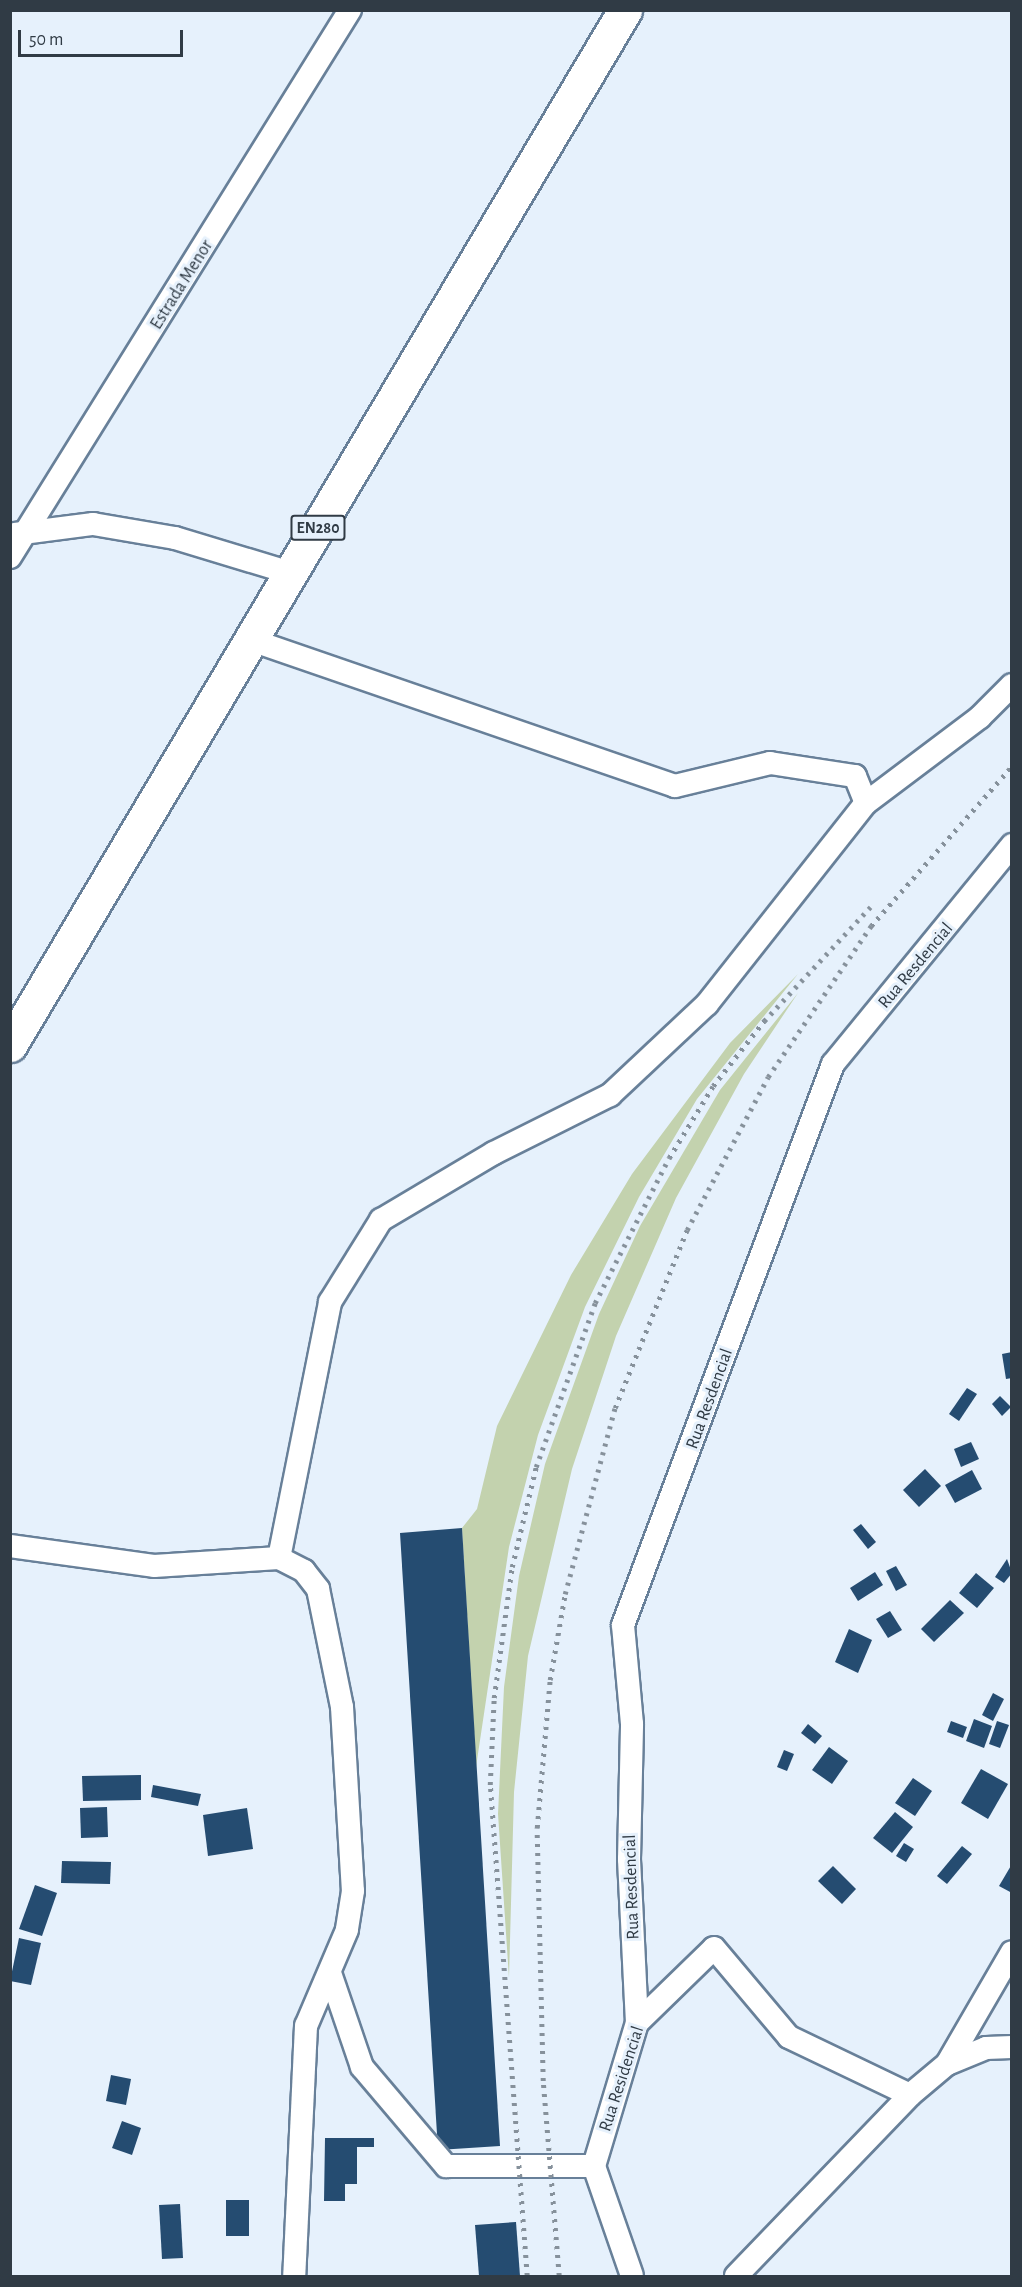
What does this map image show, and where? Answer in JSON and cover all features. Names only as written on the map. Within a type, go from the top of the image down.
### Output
[{"type":"main road","name":"EN280","points":[[10,1045],[625,10]]},
{"type":"street","name":"Estrada Menor","points":[[10,557],[18,534],[350,10]]},
{"type":"street","points":[[18,534],[93,524],[175,538],[291,573]]},
{"type":"street","points":[[251,640],[675,786],[770,763],[855,776],[866,803]]},
{"type":"street","points":[[279,1558],[330,1302],[381,1220],[494,1153],[610,1095],[707,1004],[866,803],[980,717],[1011,685]]},
{"type":"street","name":"Rua Resdencial","points":[[637,2023],[629,1859],[632,1724],[623,1625],[833,1064],[1011,845]]},
{"type":"street","points":[[10,1546],[154,1566],[279,1558],[304,1571],[318,1588],[342,1707],[353,1891],[347,1930],[306,2026],[294,2277]]},
{"type":"street","name":"Rua Residencial","points":[[594,2166],[637,2023],[714,1948],[789,2037],[910,2095]]},
{"type":"street","points":[[947,2064],[1011,1952]]},
{"type":"street","points":[[330,1973],[362,2067],[446,2166],[594,2166],[632,2277]]},
{"type":"street","points":[[736,2277],[910,2095],[947,2064],[986,2048],[1011,2047]]},
{"type":"green space","points":[[798,974],[697,1099],[639,1197],[585,1307],[538,1435],[509,1547],[476,1767],[462,1528],[477,1509],[497,1426],[571,1275],[632,1174],[730,1043]]},
{"type":"green space","points":[[798,993],[744,1074],[676,1198],[616,1336],[572,1469],[528,1656],[514,1792],[509,1978],[498,1814],[504,1687],[519,1576],[545,1464],[599,1314],[640,1226],[720,1090]]},
{"type":"building","points":[[1012,1352],[1012,1378],[1006,1379],[1002,1354]]},
{"type":"building","points":[[967,1388],[977,1394],[959,1421],[949,1414]]},
{"type":"building","points":[[1000,1396],[1011,1407],[1002,1416],[992,1404]]},
{"type":"building","points":[[971,1442],[979,1459],[961,1467],[954,1449]]},
{"type":"building","points":[[925,1469],[941,1486],[919,1507],[903,1490]]},
{"type":"building","points":[[972,1470],[982,1489],[955,1503],[945,1485]]},
{"type":"building","points":[[861,1524],[876,1542],[868,1549],[853,1530]]},
{"type":"building","points":[[462,1528],[500,2146],[438,2150],[400,1533]]},
{"type":"building","points":[[1007,1559],[1012,1573],[1004,1583],[995,1577]]},
{"type":"building","points":[[896,1566],[907,1585],[896,1591],[886,1571]]},
{"type":"building","points":[[875,1572],[883,1585],[858,1601],[850,1588]]},
{"type":"building","points":[[976,1573],[994,1588],[977,1608],[959,1593]]},
{"type":"building","points":[[950,1600],[964,1613],[934,1642],[921,1629]]},
{"type":"building","points":[[890,1611],[902,1630],[888,1638],[876,1619]]},
{"type":"building","points":[[849,1629],[872,1640],[858,1673],[835,1662]]},
{"type":"building","points":[[993,1693],[1004,1699],[993,1721],[982,1715]]},
{"type":"building","points":[[974,1719],[992,1726],[984,1748],[966,1741]]},
{"type":"building","points":[[951,1721],[967,1727],[963,1738],[947,1732]]},
{"type":"building","points":[[997,1721],[1009,1725],[1000,1748],[989,1744]]},
{"type":"building","points":[[808,1724],[822,1736],[815,1744],[801,1733]]},
{"type":"building","points":[[829,1747],[848,1761],[832,1784],[812,1770]]},
{"type":"building","points":[[784,1750],[794,1754],[787,1771],[777,1767]]},
{"type":"building","points":[[981,1769],[1008,1784],[988,1819],[961,1803]]},
{"type":"building","points":[[141,1775],[141,1800],[83,1801],[82,1776]]},
{"type":"building","points":[[913,1778],[932,1791],[915,1816],[895,1803]]},
{"type":"building","points":[[153,1785],[201,1794],[198,1806],[151,1797]]},
{"type":"building","points":[[107,1807],[108,1837],[81,1838],[80,1808]]},
{"type":"building","points":[[247,1808],[253,1849],[208,1856],[203,1815]]},
{"type":"building","points":[[895,1812],[913,1827],[892,1853],[873,1838]]},
{"type":"building","points":[[904,1843],[914,1849],[906,1862],[896,1856]]},
{"type":"building","points":[[962,1846],[972,1854],[947,1884],[937,1876]]},
{"type":"building","points":[[62,1861],[111,1862],[110,1884],[61,1883]]},
{"type":"building","points":[[1012,1864],[1012,1893],[999,1886]]},
{"type":"building","points":[[833,1866],[856,1889],[842,1904],[818,1881]]},
{"type":"building","points":[[35,1885],[57,1893],[42,1936],[19,1929]]},
{"type":"building","points":[[19,1938],[41,1943],[31,1985],[10,1981]]},
{"type":"building","points":[[111,2075],[131,2079],[126,2105],[106,2101]]},
{"type":"building","points":[[122,2121],[141,2128],[132,2155],[112,2148]]},
{"type":"building","points":[[325,2138],[374,2138],[374,2147],[357,2147],[357,2184],[345,2184],[345,2201],[324,2201]]},
{"type":"building","points":[[226,2200],[249,2200],[249,2236],[226,2236]]},
{"type":"building","points":[[180,2204],[183,2258],[162,2259],[159,2205]]},
{"type":"building","points":[[516,2222],[520,2276],[479,2276],[475,2225]]},
{"type":"railway","points":[[559,2276],[543,2081],[537,1828],[550,1680],[565,1594],[615,1408],[687,1230],[768,1077],[871,926],[1012,766]]},
{"type":"railway","points":[[527,2276],[490,1785],[494,1698],[512,1567],[536,1467],[595,1303],[669,1158],[713,1086],[764,1021],[872,905]]}]
